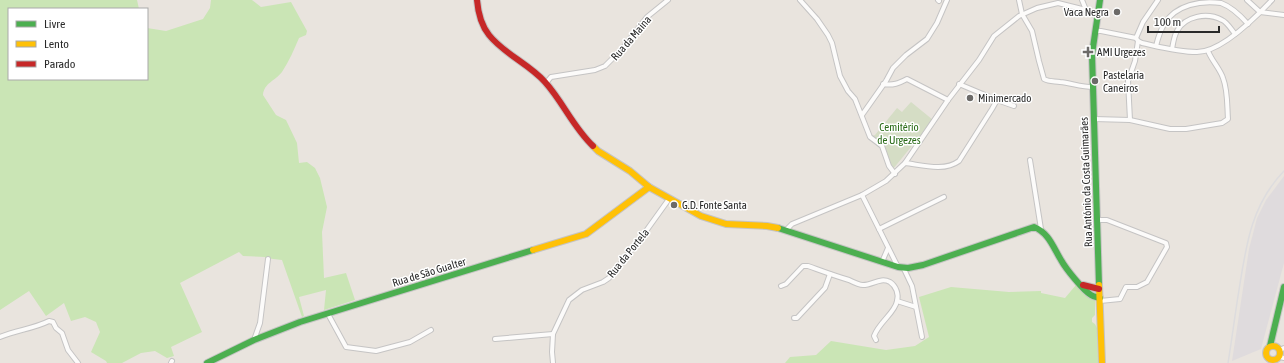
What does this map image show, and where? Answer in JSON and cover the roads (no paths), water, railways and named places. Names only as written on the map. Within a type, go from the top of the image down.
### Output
[{"type":"street","points":[[477,0],[478,13],[488,34],[500,46],[536,73],[546,83],[582,136],[598,151],[630,172],[649,187],[701,216],[714,221],[726,224],[767,226],[786,230],[900,267],[923,265],[1034,227],[1041,229],[1046,234],[1063,264],[1091,295],[1100,299],[1120,299],[1126,287],[1137,287],[1147,282],[1167,247],[1166,243],[1107,220],[1098,220]]},
{"type":"street","name":"Rua da Maina","points":[[546,83],[551,77],[595,70],[605,66],[622,50],[647,17],[668,0]]},
{"type":"street","points":[[800,0],[817,19],[828,35],[832,43],[840,76],[848,92],[855,99],[870,137],[882,146],[894,174]]},
{"type":"street","points":[[862,116],[893,68],[906,55],[927,39],[937,23],[947,0]]},
{"type":"street","points":[[1019,0],[1022,14],[1032,31],[1044,79],[1085,87],[1093,87]]},
{"type":"street","points":[[1082,0],[1086,10]]},
{"type":"street","name":"Rua António da Costa Guimarães","points":[[1100,0],[1092,54],[1100,264],[1099,289],[1102,363]]},
{"type":"street","points":[[1130,120],[1128,81],[1135,61],[1137,40],[1143,22],[1158,0]]},
{"type":"street","points":[[1156,46],[1160,32],[1165,23],[1173,14],[1184,5],[1200,1],[1205,0],[1222,3],[1234,10],[1248,24]]},
{"type":"street","points":[[1247,0],[1260,12],[1284,15]]},
{"type":"street","points":[[1095,31],[1137,40],[1172,50],[1198,52],[1208,51],[1248,24],[1272,0]]},
{"type":"street","points":[[786,230],[792,224],[862,195],[886,181],[894,174],[904,163],[959,84],[979,60],[994,36],[1022,14],[1058,3],[1086,10],[1097,17]]},
{"type":"street","points":[[1172,50],[1175,34],[1178,28],[1188,20],[1201,16],[1211,16],[1223,20],[1235,34]]},
{"type":"street","points":[[1094,119],[1130,120],[1170,129],[1186,129],[1222,123],[1228,119],[1226,85],[1208,51]]},
{"type":"street","points":[[883,84],[890,86],[908,79],[948,100]]},
{"type":"street","points":[[959,84],[1014,106]]},
{"type":"street","points":[[904,163],[946,167],[953,166],[959,161],[992,109],[996,100]]},
{"type":"street","points":[[1030,160],[1041,229]]},
{"type":"street","name":"Rua de São Gualter","points":[[207,363],[254,340],[300,322],[586,234],[649,187]]},
{"type":"street","points":[[862,195],[888,248],[912,286],[922,337]]},
{"type":"street","points":[[879,229],[944,197]]},
{"type":"street","name":"Rua da Portela","points":[[553,334],[569,300],[582,290],[603,282],[609,278],[670,199]]},
{"type":"street","points":[[882,262],[888,248]]},
{"type":"street","points":[[254,340],[260,323],[268,259]]},
{"type":"street","points":[[781,286],[786,284],[803,266],[808,266],[863,285],[880,280],[885,280],[891,283],[898,293],[897,301],[894,308],[876,328],[874,336],[876,340]]},
{"type":"street","points":[[794,318],[797,318],[824,288],[830,274]]},
{"type":"street","points":[[1080,283],[1099,289]]},
{"type":"street","points":[[1264,363],[1270,359],[1276,360],[1282,358],[1278,347],[1275,329],[1284,287]]},
{"type":"street","points":[[897,301],[916,308]]},
{"type":"street","points":[[328,314],[346,347],[376,351],[410,342],[431,330]]},
{"type":"street","points":[[0,337],[9,333],[38,327],[48,321],[53,322],[56,328],[62,333],[68,350],[78,363]]},
{"type":"street","points":[[495,339],[553,334],[553,363]]},
{"type":"street","points":[[1270,359],[1267,349],[1278,347]]},
{"type":"railway","points":[[1228,363],[1244,258],[1252,227],[1264,198],[1284,171]]},
{"type":"place","name":"Vaca Negra","points":[[1117,12]]},
{"type":"place","name":"AMI Urgezes","points":[[1088,52]]},
{"type":"place","name":"Pastelaria Caneiros","points":[[1095,81]]},
{"type":"place","name":"Minimercado","points":[[970,98]]},
{"type":"place","name":"G.D. Fonte Santa","points":[[674,205]]},
{"type":"park label","name":"Cemitério de Urgezes","points":[[899,133]]}]
